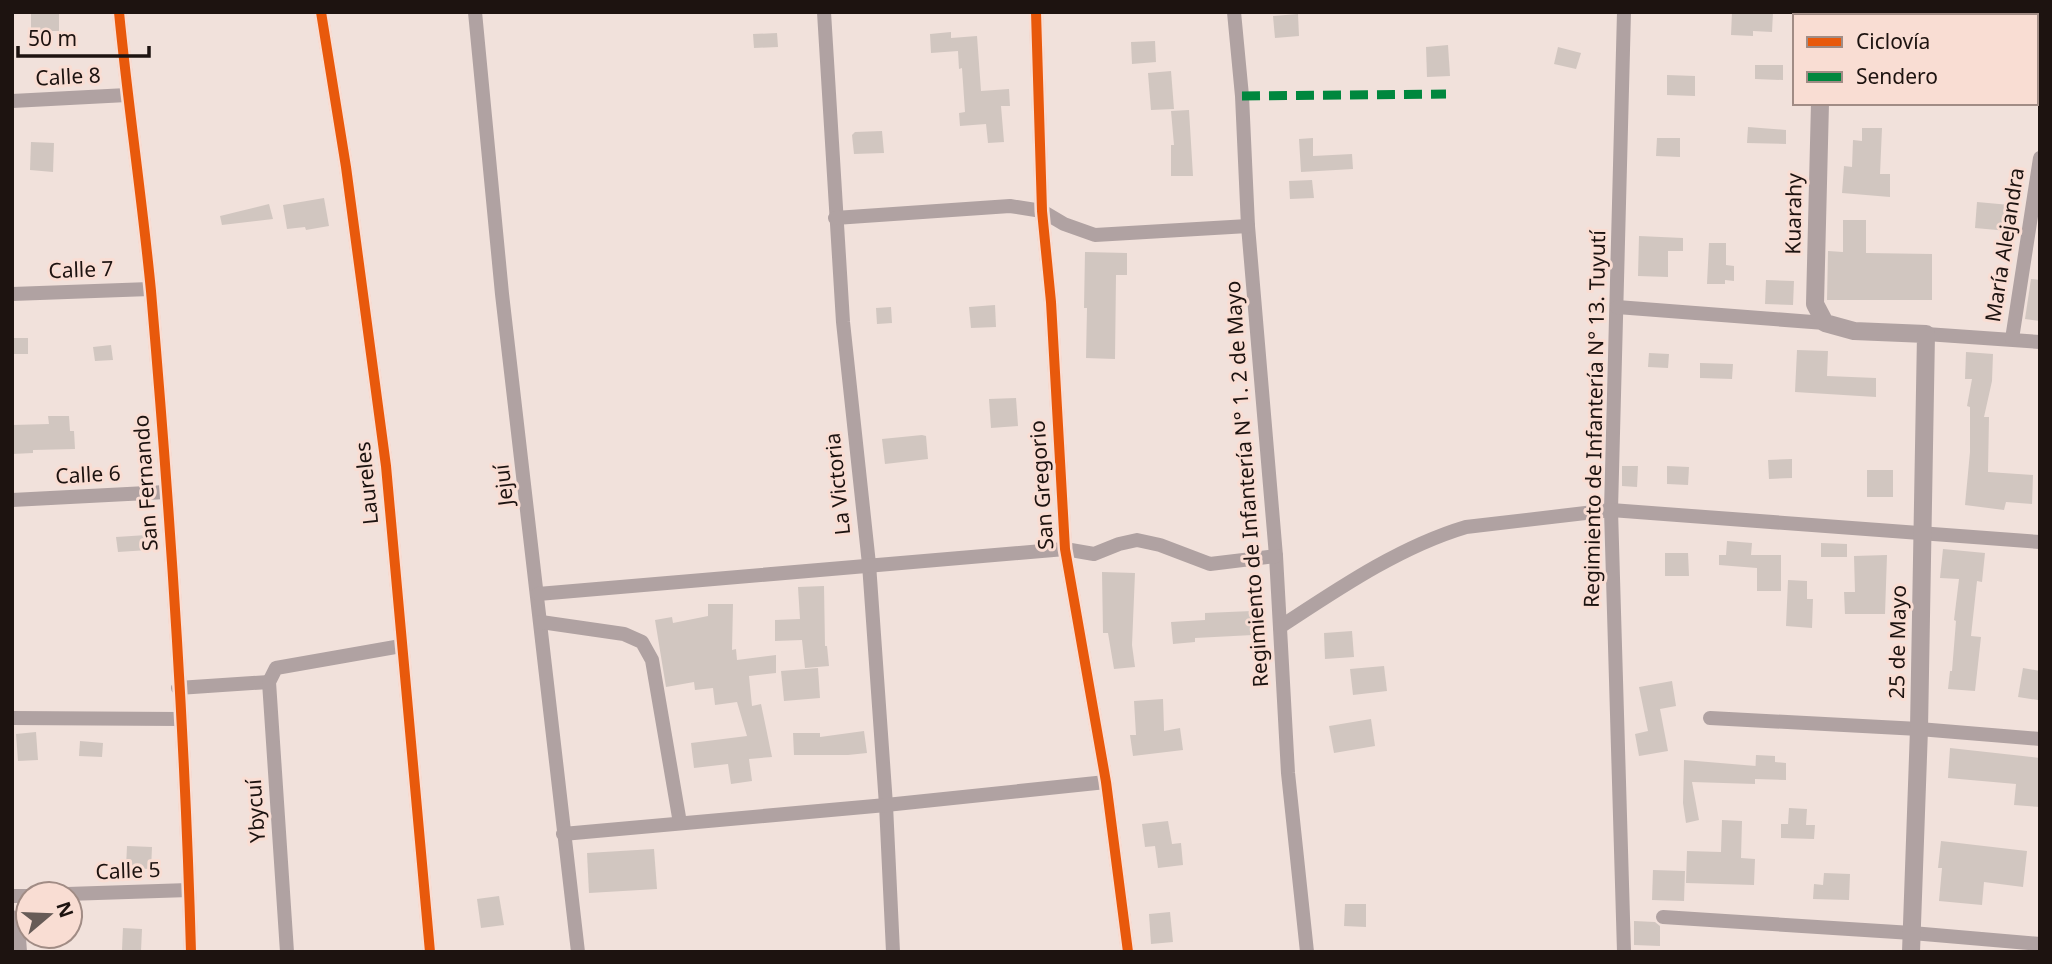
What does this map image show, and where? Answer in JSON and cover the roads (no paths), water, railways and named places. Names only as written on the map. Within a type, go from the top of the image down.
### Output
[{"type":"street","name":"San Fernando","points":[[119,12],[150,289],[166,492],[191,952]]},
{"type":"street","name":"Laureles","points":[[321,12],[346,167],[386,466],[430,952]]},
{"type":"street","name":"Jejuí","points":[[475,12],[502,294],[578,952]]},
{"type":"street","name":"La Victoria","points":[[824,12],[845,348],[869,564],[893,952]]},
{"type":"street","name":"San Gregorio","points":[[1036,12],[1042,211],[1051,302],[1065,549],[1106,782],[1128,952]]},
{"type":"street","name":"Regimiento de Infantería N° 1. 2 de Mayo","points":[[1234,12],[1242,96],[1248,226],[1276,556],[1288,773],[1307,952]]},
{"type":"street","name":"Regimiento de Infantería N° 13. Tuyutí","points":[[1624,12],[1619,120],[1611,510],[1624,952]]},
{"type":"street","name":"Calle 8","points":[[12,101],[127,95]]},
{"type":"street","name":"Kuarahy","points":[[1820,105],[1815,304],[1825,323]]},
{"type":"street","name":"María Alejandra","points":[[2012,339],[2040,158]]},
{"type":"street","points":[[835,218],[1010,206],[1042,211],[1064,224],[1095,235],[1248,226]]},
{"type":"street","name":"Calle 7","points":[[12,294],[150,289]]},
{"type":"street","points":[[1617,307],[1825,323],[1854,331],[2040,342]]},
{"type":"street","name":"25 de Mayo","points":[[1911,952],[1919,729],[1926,334]]},
{"type":"street","name":"Calle 6","points":[[12,500],[166,492]]},
{"type":"street","points":[[1280,627],[1347,583],[1444,533],[1466,527],[1611,510],[2040,542]]},
{"type":"street","points":[[538,594],[1065,549],[1094,554],[1137,540],[1160,545],[1210,564],[1276,556]]},
{"type":"street","points":[[541,622],[624,634],[642,642],[652,660],[680,823]]},
{"type":"street","name":"Ybycuí","points":[[287,952],[269,682],[275,668],[401,646]]},
{"type":"street","points":[[178,688],[269,682]]},
{"type":"street","points":[[12,718],[180,719]]},
{"type":"street","points":[[1710,718],[1919,729],[2040,739]]},
{"type":"street","points":[[563,834],[1106,782]]},
{"type":"street","name":"Calle 5","points":[[84,893],[189,890]]},
{"type":"street","points":[[12,917],[19,938],[20,952]]},
{"type":"street","points":[[1663,917],[2040,944]]}]
